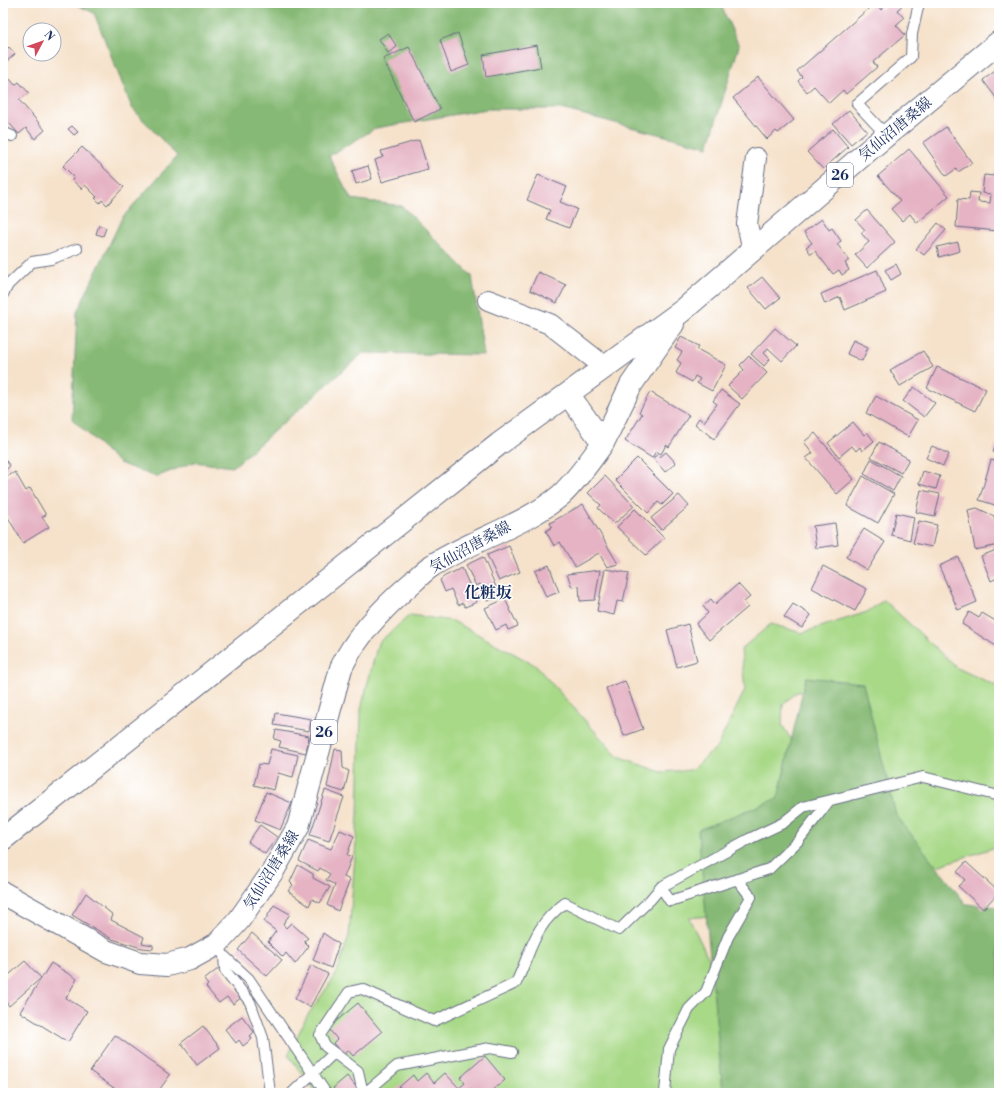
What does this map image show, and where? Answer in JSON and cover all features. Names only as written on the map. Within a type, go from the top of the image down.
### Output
[{"type":"main road","name":"気仙沼唐桑線","points":[[3,839],[499,444],[682,311],[886,136],[999,42]]},
{"type":"main road","name":"気仙沼唐桑線","points":[[3,893],[106,951],[140,963],[167,965],[220,950],[273,871],[298,827],[341,668],[349,650],[403,590],[432,565],[532,514],[560,495],[582,472],[603,443],[631,385],[682,311]]},
{"type":"main road","points":[[568,394],[603,443]]},
{"type":"street","points":[[753,250],[747,224],[756,158]]},
{"type":"street","points":[[488,300],[550,324],[605,367]]},
{"type":"lane","points":[[886,136],[857,104],[911,57],[912,34],[919,3]]},
{"type":"lane","points":[[3,294],[8,285],[32,262],[59,257],[77,249]]},
{"type":"lane","points":[[512,1052],[490,1048],[397,1066],[364,1093],[358,1071],[325,1046],[320,1035],[349,992],[362,989],[434,1021],[516,983],[533,939],[552,912],[565,903],[619,930],[650,900],[661,887],[749,839],[783,823],[803,807],[922,777],[999,796]]},
{"type":"lane","points":[[661,887],[670,901],[768,869],[798,841],[829,801]]},
{"type":"lane","points":[[665,1093],[669,1049],[689,1010],[706,992],[728,937],[751,897],[737,879]]},
{"type":"lane","points":[[220,950],[249,979],[326,1093]]},
{"type":"lane","points":[[220,950],[225,970],[250,1002],[263,1038],[270,1093]]},
{"type":"lane","points":[[292,1093],[334,1053]]},
{"type":"green space","points":[[73,3],[720,3],[739,46],[708,147],[561,109],[487,109],[376,128],[329,156],[351,199],[402,206],[472,276],[484,355],[363,353],[233,467],[194,462],[156,477],[119,463],[72,419],[77,312],[122,218],[177,156],[132,108],[94,13]]},
{"type":"green space","points":[[884,600],[957,668],[999,687],[999,846],[925,870],[831,693],[797,692],[783,704],[782,725],[803,758],[758,911],[689,918],[729,1001],[798,1093],[317,1093],[288,1055],[307,1016],[336,975],[349,936],[358,815],[361,709],[378,643],[410,615],[453,621],[535,665],[618,757],[661,772],[691,770],[717,747],[745,690],[741,649],[771,624],[802,633],[867,612]]},
{"type":"green space","points":[[806,677],[863,683],[896,815],[966,904],[999,907],[999,1093],[723,1093],[698,830],[778,798]]},
{"type":"building","points":[[875,3],[881,10],[889,3],[901,3],[903,5],[897,10],[904,18],[896,25],[905,35],[873,62],[877,67],[846,94],[843,90],[829,103],[814,86],[807,92],[798,81],[802,77],[797,71]]},
{"type":"building","points":[[388,33],[397,47],[388,53],[379,39]]},
{"type":"building","points":[[458,33],[469,65],[451,72],[440,40]]},
{"type":"building","points":[[537,45],[541,67],[486,77],[483,55]]},
{"type":"building","points":[[9,47],[15,54],[7,61],[3,56],[3,49],[5,51]]},
{"type":"building","points":[[409,47],[440,109],[414,122],[383,59]]},
{"type":"building","points":[[998,69],[999,71],[999,102],[983,80]]},
{"type":"building","points":[[4,72],[15,85],[19,82],[29,93],[19,100],[45,130],[35,139],[26,128],[19,134],[7,121],[4,123],[3,122]]},
{"type":"building","points":[[758,77],[794,120],[778,133],[776,131],[767,139],[733,98]]},
{"type":"building","points":[[849,110],[867,131],[851,144],[833,124]]},
{"type":"building","points":[[72,126],[78,132],[74,135],[68,129]]},
{"type":"building","points":[[946,127],[972,163],[958,172],[956,169],[946,176],[923,143]]},
{"type":"building","points":[[833,129],[848,147],[823,169],[807,152]]},
{"type":"building","points":[[419,140],[428,169],[382,182],[375,160],[383,157],[381,151]]},
{"type":"building","points":[[82,147],[124,187],[107,205],[102,200],[100,203],[95,198],[97,197],[85,185],[82,189],[72,180],[74,177],[63,166]]},
{"type":"building","points":[[909,149],[949,196],[917,223],[910,214],[902,221],[891,209],[900,201],[878,176]]},
{"type":"building","points":[[368,166],[372,179],[356,184],[352,171]]},
{"type":"building","points":[[995,170],[999,171],[998,231],[956,227],[958,199],[969,200],[970,192],[979,193],[978,202],[990,203],[991,194],[982,193],[984,175],[994,176]]},
{"type":"building","points":[[538,175],[567,187],[560,202],[577,209],[569,228],[546,219],[550,210],[527,200]]},
{"type":"building","points":[[867,210],[895,242],[867,268],[855,255],[869,242],[861,233],[865,230],[856,220]]},
{"type":"building","points":[[822,219],[829,230],[832,228],[841,241],[837,244],[849,260],[845,263],[849,270],[842,275],[839,270],[833,274],[815,251],[811,254],[806,247],[812,243],[804,232]]},
{"type":"building","points":[[938,223],[946,230],[924,255],[916,249]]},
{"type":"building","points":[[99,225],[106,228],[103,236],[96,234]]},
{"type":"building","points":[[958,242],[960,251],[939,257],[937,247]]},
{"type":"building","points":[[896,264],[901,274],[891,280],[885,270]]},
{"type":"building","points":[[877,270],[886,292],[845,310],[840,297],[825,304],[821,294]]},
{"type":"building","points":[[538,272],[566,285],[557,303],[530,290]]},
{"type":"building","points":[[762,277],[780,298],[766,309],[748,288]]},
{"type":"building","points":[[775,328],[796,346],[782,361],[768,348],[764,353],[770,359],[764,366],[751,354]]},
{"type":"building","points":[[681,337],[699,346],[697,349],[726,365],[712,391],[697,383],[700,379],[695,376],[692,382],[676,373],[681,363],[677,360],[682,352],[675,348]]},
{"type":"building","points":[[853,340],[868,347],[862,361],[847,354]]},
{"type":"building","points":[[923,351],[933,367],[900,386],[890,370]]},
{"type":"building","points":[[749,356],[767,373],[742,399],[728,386],[744,370],[740,365]]},
{"type":"building","points":[[937,367],[986,389],[975,411],[927,388]]},
{"type":"building","points":[[914,387],[935,403],[924,417],[903,401]]},
{"type":"building","points":[[721,390],[740,404],[714,439],[695,424],[699,418],[704,422],[717,404],[713,401]]},
{"type":"building","points":[[650,392],[689,415],[669,447],[666,445],[661,454],[656,451],[652,458],[625,441],[642,414],[639,412]]},
{"type":"building","points":[[876,396],[918,420],[908,437],[866,413]]},
{"type":"building","points":[[853,422],[864,435],[867,432],[874,441],[862,451],[860,447],[856,451],[852,446],[839,457],[828,443]]},
{"type":"building","points":[[815,433],[854,479],[837,494],[806,458],[813,453],[804,442]]},
{"type":"building","points":[[999,439],[999,455],[993,452]]},
{"type":"building","points":[[879,442],[909,459],[901,473],[871,457]]},
{"type":"building","points":[[932,446],[949,454],[943,466],[926,458]]},
{"type":"building","points":[[666,452],[676,463],[665,472],[653,458],[658,454],[660,457]]},
{"type":"building","points":[[3,457],[10,466],[3,472]]},
{"type":"building","points":[[637,458],[673,494],[662,505],[658,502],[648,513],[615,480]]},
{"type":"building","points":[[871,459],[901,476],[893,491],[864,474]]},
{"type":"building","points":[[991,460],[999,462],[998,506],[979,500]]},
{"type":"building","points":[[923,471],[940,476],[936,489],[919,484]]},
{"type":"building","points":[[15,472],[26,491],[30,488],[46,515],[42,517],[49,527],[23,543],[3,509],[3,479]]},
{"type":"building","points":[[605,476],[634,506],[614,524],[598,508],[601,505],[588,493]]},
{"type":"building","points":[[863,476],[894,494],[878,523],[847,506]]},
{"type":"building","points":[[921,490],[940,494],[935,516],[916,512]]},
{"type":"building","points":[[679,495],[689,506],[661,530],[651,518]]},
{"type":"building","points":[[583,504],[618,564],[607,567],[599,553],[575,567],[560,542],[554,546],[546,531],[552,527],[550,523]]},
{"type":"building","points":[[977,508],[994,516],[999,545],[975,550],[968,510]]},
{"type":"building","points":[[635,509],[664,538],[646,555],[617,527]]},
{"type":"building","points":[[896,513],[914,517],[910,540],[891,535]]},
{"type":"building","points":[[919,521],[937,525],[932,547],[913,543]]},
{"type":"building","points":[[835,523],[838,545],[816,548],[813,526]]},
{"type":"building","points":[[864,529],[885,542],[867,570],[846,557]]},
{"type":"building","points":[[509,546],[520,572],[499,581],[487,555]]},
{"type":"building","points":[[999,549],[999,577],[991,581],[981,556]]},
{"type":"building","points":[[483,557],[500,596],[487,601],[480,584],[476,586],[466,565]]},
{"type":"building","points":[[958,557],[977,602],[958,610],[939,566]]},
{"type":"building","points":[[549,565],[559,592],[546,597],[535,571]]},
{"type":"building","points":[[823,566],[867,589],[855,611],[812,588]]},
{"type":"building","points":[[462,568],[477,602],[465,607],[463,603],[458,605],[451,589],[445,592],[440,580]]},
{"type":"building","points":[[605,569],[629,573],[623,602],[617,601],[614,615],[597,611]]},
{"type":"building","points":[[600,570],[595,600],[580,601],[579,586],[572,587],[567,574]]},
{"type":"building","points":[[738,584],[750,597],[744,602],[748,607],[709,640],[696,624],[708,613],[703,606],[711,599],[715,604]]},
{"type":"building","points":[[505,599],[518,626],[508,630],[506,625],[496,630],[485,608]]},
{"type":"building","points":[[793,604],[811,615],[802,628],[784,617]]},
{"type":"building","points":[[969,612],[979,618],[982,613],[999,623],[999,648],[962,624]]},
{"type":"building","points":[[688,624],[697,661],[677,667],[667,630]]},
{"type":"building","points":[[625,681],[643,729],[624,736],[606,688]]},
{"type":"building","points":[[276,713],[311,719],[309,731],[274,725]]},
{"type":"building","points":[[276,730],[309,736],[306,753],[279,747],[281,741],[274,739]]},
{"type":"building","points":[[271,749],[298,755],[293,777],[278,773],[274,790],[254,785],[259,764],[267,765]]},
{"type":"building","points":[[335,749],[342,750],[343,768],[349,771],[344,792],[327,787]]},
{"type":"building","points":[[325,790],[344,797],[329,841],[310,835]]},
{"type":"building","points":[[266,792],[292,803],[280,830],[255,820]]},
{"type":"building","points":[[260,825],[277,837],[265,854],[248,842]]},
{"type":"building","points":[[340,830],[354,836],[347,855],[352,857],[344,877],[350,880],[338,911],[327,905],[335,885],[326,880],[330,874],[320,868],[318,871],[299,861],[308,840],[331,849]]},
{"type":"building","points":[[966,862],[999,892],[983,909],[958,886],[965,880],[957,872]]},
{"type":"building","points":[[298,865],[313,874],[313,878],[330,887],[320,903],[312,899],[309,906],[288,891],[293,885],[290,882]]},
{"type":"building","points":[[86,893],[113,915],[111,920],[144,937],[142,943],[153,945],[153,949],[142,948],[112,939],[72,915]]},
{"type":"building","points":[[274,905],[290,914],[283,924],[286,928],[291,923],[308,938],[304,941],[309,946],[295,964],[286,953],[283,957],[268,942],[276,931],[264,922]]},
{"type":"building","points":[[252,933],[282,960],[267,976],[238,950]]},
{"type":"building","points":[[323,933],[339,944],[331,968],[313,960]]},
{"type":"building","points":[[25,961],[41,978],[9,1006],[3,998],[3,980]]},
{"type":"building","points":[[51,963],[77,979],[66,998],[87,1011],[68,1042],[20,1012]]},
{"type":"building","points":[[311,965],[328,974],[310,1007],[295,999]]},
{"type":"building","points":[[219,968],[242,997],[233,1004],[227,997],[219,1003],[206,987],[208,985],[204,980]]},
{"type":"building","points":[[358,1003],[382,1032],[353,1056],[348,1050],[343,1055],[333,1043],[337,1039],[328,1028]]},
{"type":"building","points":[[242,1016],[254,1032],[250,1036],[252,1039],[243,1046],[239,1040],[236,1043],[225,1029]]},
{"type":"building","points":[[203,1026],[220,1048],[197,1065],[181,1043]]},
{"type":"building","points":[[115,1035],[170,1075],[157,1093],[121,1093],[90,1071]]},
{"type":"building","points":[[485,1056],[505,1080],[490,1093],[474,1093],[471,1089],[466,1093],[392,1093],[413,1075],[417,1081],[426,1073],[434,1083],[445,1073],[459,1088],[465,1083],[460,1078]]},
{"type":"building","points":[[347,1076],[358,1089],[353,1093],[337,1093],[333,1088]]},
{"type":"district","name":"化粧坂","points":[[488,592]]}]
